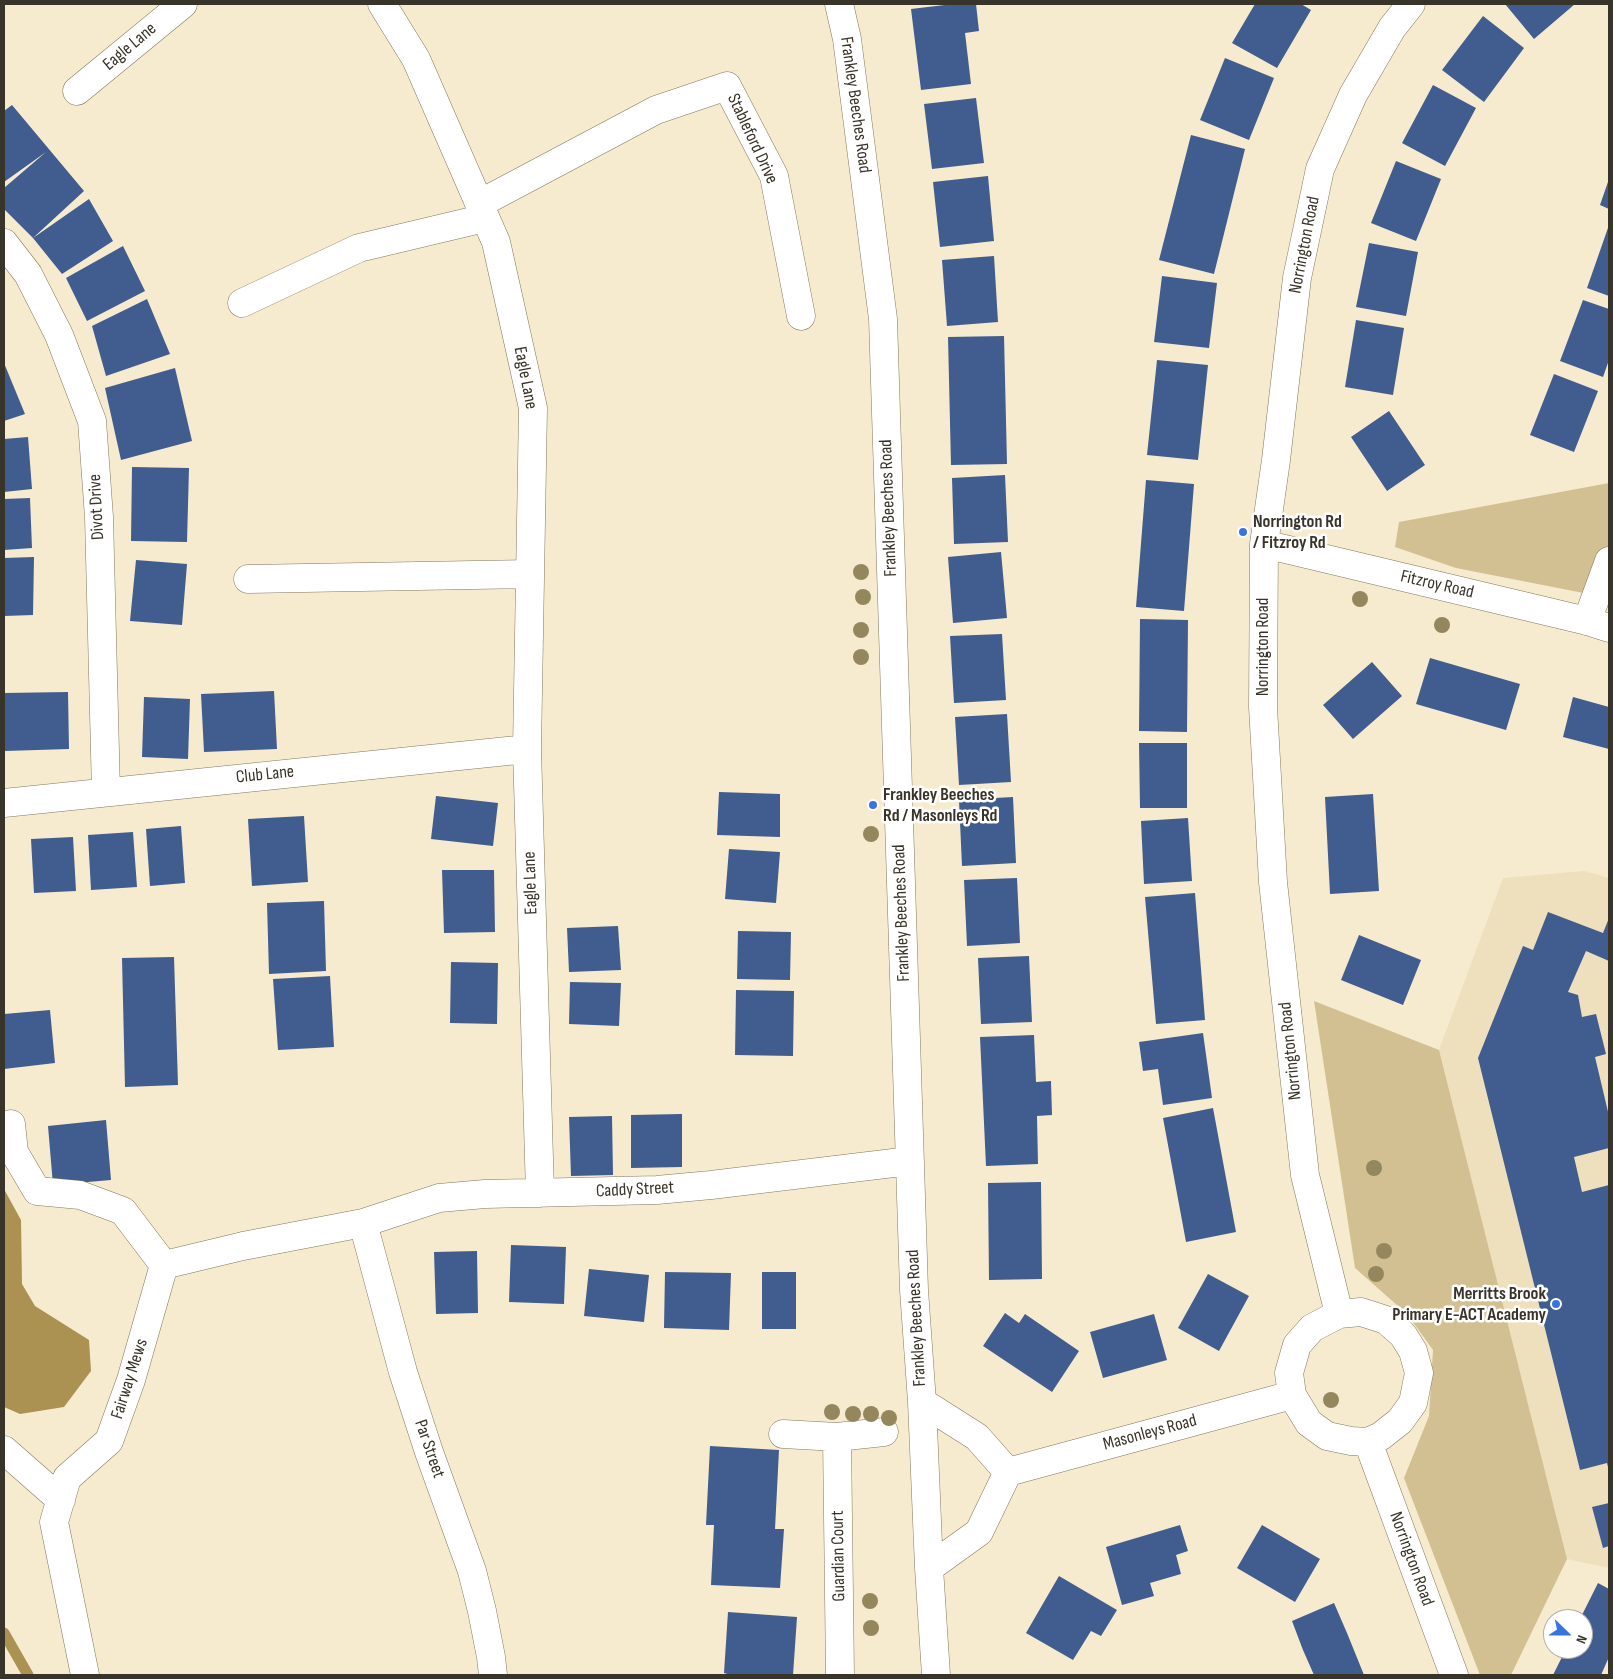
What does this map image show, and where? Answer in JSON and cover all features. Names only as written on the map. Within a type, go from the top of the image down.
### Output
[{"type":"street","name":"Eagle Lane","points":[[77,91],[182,4]]},
{"type":"street","name":"Eagle Lane","points":[[382,4],[416,59],[496,242],[533,408],[527,749],[540,1193]]},
{"type":"street","name":"Frankley Beeches Road","points":[[839,4],[848,39],[883,320],[914,1290],[922,1402],[929,1568],[936,1675]]},
{"type":"street","name":"Norrington Road","points":[[1339,1314],[1304,1175],[1273,882],[1263,707],[1264,544],[1276,460],[1297,278],[1320,169],[1353,95],[1392,28],[1411,4]]},
{"type":"street","name":"Stableford Drive","points":[[482,211],[656,110],[727,86],[774,176],[801,316]]},
{"type":"street","points":[[242,303],[359,248],[482,211]]},
{"type":"street","name":"Divot Drive","points":[[4,243],[28,274],[59,335],[92,421],[99,517],[106,792]]},
{"type":"street","name":"Fitzroy Road","points":[[1264,544],[1598,624]]},
{"type":"street","points":[[1598,624],[1609,561]]},
{"type":"street","points":[[248,579],[530,574]]},
{"type":"street","name":"Club Lane","points":[[4,803],[527,749]]},
{"type":"street","points":[[4,1125],[11,1124],[14,1152],[37,1191],[80,1195],[123,1211],[164,1265],[243,1246],[363,1223]]},
{"type":"street","name":"Caddy Street","points":[[363,1223],[439,1198],[485,1194],[666,1189],[910,1161]]},
{"type":"street","name":"Par Street","points":[[363,1223],[403,1372],[429,1452],[472,1571],[482,1611],[493,1675]]},
{"type":"street","name":"Fairway Mews","points":[[85,1675],[54,1522],[67,1478],[109,1440],[132,1380],[164,1265]]},
{"type":"street","points":[[1361,1312],[1386,1320],[1403,1335],[1413,1351],[1419,1373],[1413,1403],[1400,1422],[1381,1436],[1368,1442],[1352,1442],[1327,1436],[1309,1423],[1292,1395],[1289,1373],[1297,1345],[1312,1328],[1339,1314],[1361,1312]]},
{"type":"street","name":"Masonleys Road","points":[[1008,1472],[1292,1395]]},
{"type":"street","points":[[922,1402],[977,1437],[1008,1472],[979,1532],[929,1568]]},
{"type":"street","points":[[783,1434],[837,1437],[884,1432]]},
{"type":"street","name":"Guardian Court","points":[[837,1437],[840,1675]]},
{"type":"street","name":"Norrington Road","points":[[1368,1442],[1454,1675]]},
{"type":"street","points":[[4,1450],[61,1500]]},
{"type":"shaded area","points":[[1609,483],[1609,598],[1456,568],[1395,547],[1399,522]]},
{"type":"shaded area","name":"Merritts Brook Primary E-ACT Academy","points":[[1584,871],[1609,878],[1609,1568],[1567,1559],[1439,1050],[1503,878]]},
{"type":"shaded area","points":[[1314,1001],[1439,1050],[1567,1559],[1511,1675],[1480,1675],[1404,1478],[1429,1416],[1433,1350],[1407,1314],[1355,1268]]},
{"type":"shaded area","points":[[4,1189],[21,1220],[22,1284],[35,1306],[89,1340],[91,1371],[64,1407],[20,1414],[4,1407]]},
{"type":"building","points":[[953,4],[976,4],[979,31],[965,33],[971,84],[921,90],[911,9]]},
{"type":"building","points":[[1255,4],[1301,4],[1311,10],[1277,68],[1232,43]]},
{"type":"building","points":[[1505,4],[1575,4],[1534,39]]},
{"type":"building","points":[[1483,16],[1524,48],[1484,102],[1442,70]]},
{"type":"building","points":[[1225,58],[1274,78],[1249,140],[1200,120]]},
{"type":"building","points":[[1433,85],[1476,108],[1445,166],[1402,143]]},
{"type":"building","points":[[976,98],[984,163],[932,169],[924,104]]},
{"type":"building","points":[[12,105],[84,191],[33,238],[4,209],[4,188],[46,152],[4,182],[4,111]]},
{"type":"building","points":[[1191,135],[1245,149],[1214,274],[1159,260]]},
{"type":"building","points":[[1396,161],[1441,179],[1416,241],[1371,223]]},
{"type":"building","points":[[988,176],[994,241],[940,247],[933,182]]},
{"type":"building","points":[[1609,179],[1609,209],[1600,205]]},
{"type":"building","points":[[89,199],[113,241],[62,274],[33,238]]},
{"type":"building","points":[[1609,225],[1609,296],[1587,288]]},
{"type":"building","points":[[1369,243],[1418,252],[1406,316],[1356,307]]},
{"type":"building","points":[[123,246],[145,291],[87,321],[66,278]]},
{"type":"building","points":[[994,256],[998,322],[947,326],[942,260]]},
{"type":"building","points":[[1162,276],[1217,283],[1209,348],[1154,342]]},
{"type":"building","points":[[147,299],[170,354],[106,376],[92,326]]},
{"type":"building","points":[[1583,300],[1609,309],[1609,360],[1603,377],[1560,361]]},
{"type":"building","points":[[1356,320],[1404,328],[1393,395],[1345,387]]},
{"type":"building","points":[[1004,336],[1007,464],[951,465],[948,337]]},
{"type":"building","points":[[1157,360],[1208,365],[1198,460],[1147,455]]},
{"type":"building","points":[[4,363],[25,414],[4,421]]},
{"type":"building","points":[[175,368],[192,441],[121,460],[105,388]]},
{"type":"building","points":[[1554,374],[1598,391],[1574,452],[1530,435]]},
{"type":"building","points":[[1389,411],[1425,465],[1387,491],[1351,437]]},
{"type":"building","points":[[28,437],[32,489],[4,492],[4,439]]},
{"type":"building","points":[[132,467],[189,468],[187,542],[131,541]]},
{"type":"building","points":[[1005,475],[1008,542],[954,544],[952,478]]},
{"type":"building","points":[[1146,480],[1194,484],[1184,611],[1136,607]]},
{"type":"building","points":[[30,498],[32,548],[4,550],[4,499]]},
{"type":"building","points":[[1001,552],[1007,618],[953,623],[948,557]]},
{"type":"building","points":[[34,557],[33,615],[4,616],[4,558]]},
{"type":"building","points":[[136,560],[187,564],[182,625],[130,621]]},
{"type":"building","points":[[1140,619],[1188,620],[1187,732],[1139,731]]},
{"type":"building","points":[[1002,634],[1006,700],[954,703],[950,636]]},
{"type":"building","points":[[1430,658],[1520,684],[1506,730],[1416,704]]},
{"type":"building","points":[[1372,662],[1402,696],[1353,739],[1323,705]]},
{"type":"building","points":[[274,691],[277,749],[204,752],[201,694]]},
{"type":"building","points":[[68,692],[69,749],[5,751],[4,693]]},
{"type":"building","points":[[144,697],[190,699],[188,759],[142,757]]},
{"type":"building","points":[[1573,697],[1609,707],[1609,749],[1563,737]]},
{"type":"building","points":[[1007,714],[1011,782],[959,785],[955,717]]},
{"type":"building","points":[[1139,743],[1187,743],[1187,808],[1140,808]]},
{"type":"building","points":[[719,792],[780,794],[780,837],[717,835]]},
{"type":"building","points":[[1373,794],[1379,891],[1330,894],[1325,797]]},
{"type":"building","points":[[436,796],[498,803],[493,846],[431,839]]},
{"type":"building","points":[[1013,797],[1016,863],[962,866],[959,800]]},
{"type":"building","points":[[304,816],[308,882],[252,886],[248,819]]},
{"type":"building","points":[[1188,818],[1192,881],[1144,884],[1141,821]]},
{"type":"building","points":[[181,826],[185,883],[150,886],[146,829]]},
{"type":"building","points":[[133,832],[137,887],[91,890],[88,835]]},
{"type":"building","points":[[73,837],[76,891],[34,893],[31,839]]},
{"type":"building","points":[[729,849],[780,852],[776,903],[725,899]]},
{"type":"building","points":[[442,870],[494,870],[495,932],[444,933]]},
{"type":"building","points":[[1017,878],[1020,943],[967,946],[964,880]]},
{"type":"building","points":[[1195,893],[1205,1020],[1156,1024],[1145,897]]},
{"type":"building","points":[[324,901],[326,971],[269,974],[267,903]]},
{"type":"building","points":[[1548,912],[1603,933],[1609,918],[1609,961],[1586,951],[1568,992],[1578,995],[1582,1017],[1596,1014],[1606,1054],[1595,1057],[1609,1116],[1609,1148],[1574,1157],[1582,1192],[1609,1185],[1609,1471],[1607,1463],[1580,1470],[1478,1058],[1523,946],[1533,950]]},
{"type":"building","points":[[618,926],[621,970],[569,972],[567,928]]},
{"type":"building","points":[[738,931],[791,932],[790,980],[737,979]]},
{"type":"building","points":[[1359,935],[1421,960],[1403,1005],[1341,980]]},
{"type":"building","points":[[1029,956],[1032,1022],[981,1024],[978,958]]},
{"type":"building","points":[[174,957],[178,1085],[125,1087],[122,958]]},
{"type":"building","points":[[451,962],[498,963],[497,1024],[450,1023]]},
{"type":"building","points":[[330,976],[334,1047],[278,1050],[273,979]]},
{"type":"building","points":[[570,982],[621,983],[619,1026],[569,1024]]},
{"type":"building","points":[[736,990],[794,991],[793,1056],[735,1055]]},
{"type":"building","points":[[50,1010],[55,1063],[4,1069],[4,1014]]},
{"type":"building","points":[[1203,1033],[1212,1098],[1163,1105],[1158,1069],[1143,1071],[1139,1042]]},
{"type":"building","points":[[1034,1035],[1036,1082],[1051,1081],[1052,1115],[1037,1116],[1038,1164],[986,1166],[980,1037]]},
{"type":"building","points":[[1213,1108],[1236,1232],[1186,1242],[1163,1118]]},
{"type":"building","points":[[682,1114],[682,1167],[631,1168],[631,1115]]},
{"type":"building","points":[[612,1116],[613,1175],[571,1176],[569,1117]]},
{"type":"building","points":[[106,1120],[111,1180],[53,1185],[48,1126]]},
{"type":"building","points":[[1041,1182],[1042,1279],[989,1280],[988,1183]]},
{"type":"building","points":[[511,1245],[566,1247],[564,1304],[509,1302]]},
{"type":"building","points":[[477,1251],[478,1313],[436,1314],[434,1252]]},
{"type":"building","points":[[589,1269],[649,1275],[644,1322],[584,1316]]},
{"type":"building","points":[[665,1272],[731,1273],[729,1330],[664,1328]]},
{"type":"building","points":[[762,1272],[796,1272],[796,1329],[762,1329]]},
{"type":"building","points":[[1208,1274],[1249,1296],[1219,1351],[1178,1328]]},
{"type":"building","points":[[1005,1313],[1019,1323],[1025,1314],[1079,1351],[1052,1392],[983,1346]]},
{"type":"building","points":[[1154,1314],[1167,1360],[1103,1378],[1090,1332]]},
{"type":"building","points":[[710,1446],[779,1450],[775,1529],[784,1529],[780,1588],[711,1585],[714,1525],[706,1525]]},
{"type":"building","points":[[1609,1503],[1609,1546],[1603,1548],[1592,1507]]},
{"type":"building","points":[[1180,1525],[1188,1551],[1176,1555],[1181,1574],[1150,1583],[1154,1596],[1122,1605],[1106,1547]]},
{"type":"building","points":[[1262,1525],[1320,1559],[1295,1602],[1237,1568]]},
{"type":"building","points":[[1059,1576],[1117,1610],[1101,1636],[1091,1631],[1073,1660],[1026,1633]]},
{"type":"building","points":[[1598,1583],[1609,1589],[1609,1657],[1601,1675],[1553,1675],[1561,1659],[1593,1659],[1593,1609],[1585,1609]]},
{"type":"building","points":[[1334,1603],[1364,1675],[1314,1675],[1303,1650],[1292,1621]]},
{"type":"building","points":[[728,1612],[797,1617],[793,1675],[731,1675],[724,1673]]},
{"type":"waterway","points":[[4,1633],[28,1675]]},
{"type":"place","name":"Norrington Rd / Fitzroy Rd","points":[[1243,532]]},
{"type":"place","name":"Frankley Beeches Rd / Masonleys Rd","points":[[873,805]]},
{"type":"place","name":"Merritts Brook Primary E-ACT Academy","points":[[1556,1304]]}]
